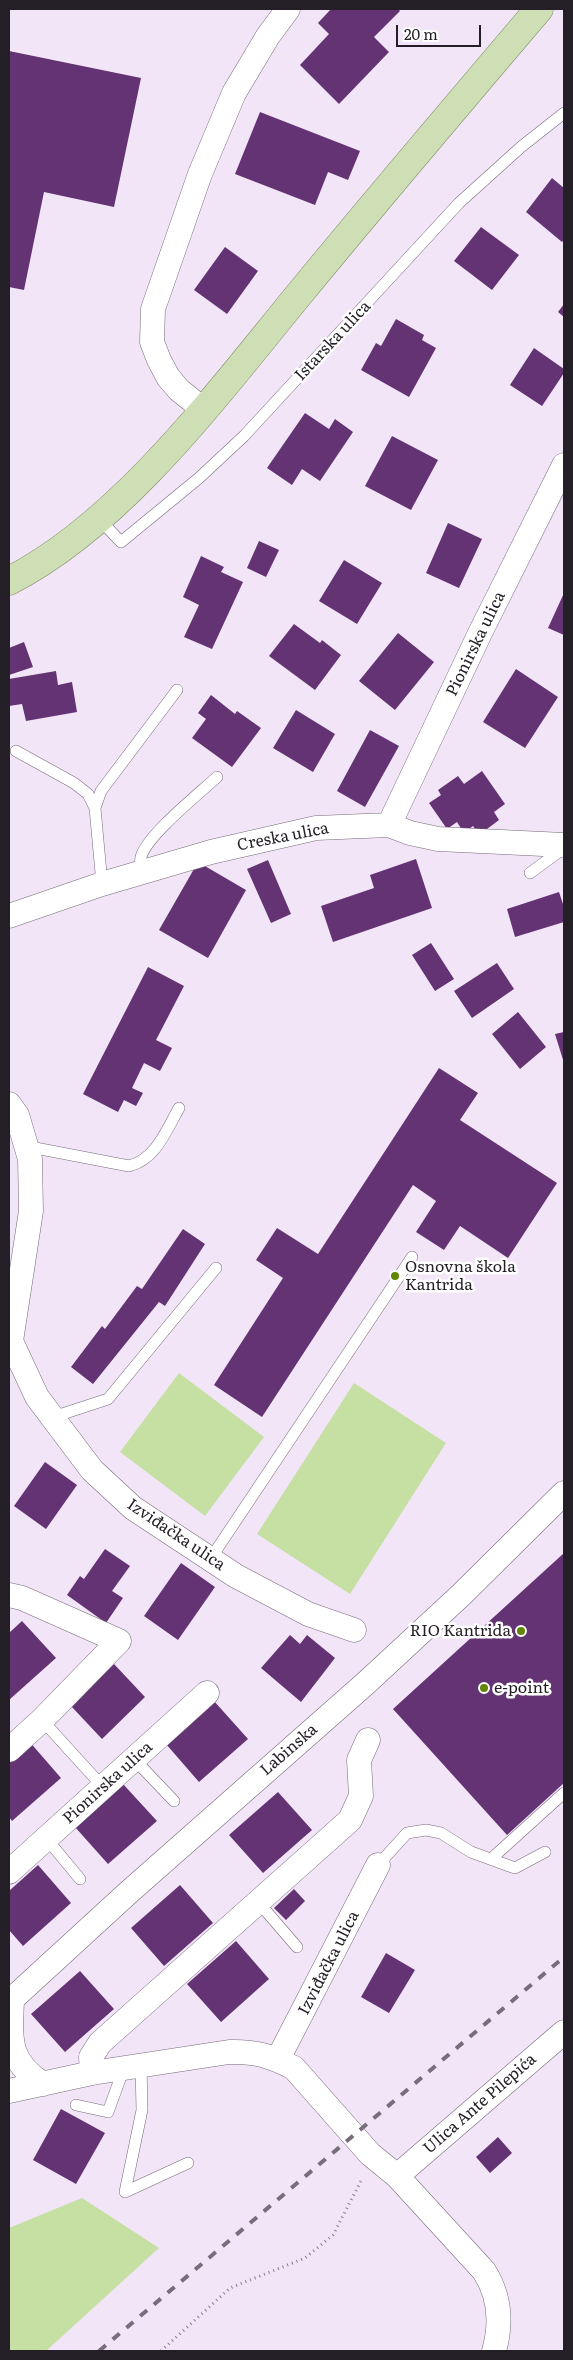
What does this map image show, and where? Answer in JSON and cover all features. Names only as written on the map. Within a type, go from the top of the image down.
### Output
[{"type":"main road","points":[[9,581],[64,545],[98,518],[128,490],[204,410],[339,246],[539,9]]},
{"type":"street","points":[[204,410],[178,390],[159,360],[151,328],[153,309],[200,174],[234,93],[268,36],[288,9]]},
{"type":"street","name":"Pionirska ulica","points":[[389,825],[486,622],[564,465]]},
{"type":"street","name":"Creska ulica","points":[[9,916],[141,872],[211,852],[316,828],[389,825],[410,833],[438,839],[564,847]]},
{"type":"street","name":"Izviđačka ulica","points":[[9,1104],[17,1114],[30,1159],[31,1211],[10,1342],[37,1397],[92,1470],[132,1508],[236,1576],[308,1614],[354,1630]]},
{"type":"street","name":"Labinska","points":[[11,2000],[129,1892],[366,1683],[482,1575],[564,1492]]},
{"type":"street","points":[[9,1750],[42,1720],[118,1641],[13,1601]]},
{"type":"street","name":"Pionirska ulica","points":[[9,1872],[207,1693]]},
{"type":"street","points":[[92,2073],[91,2058],[100,2043],[350,1820],[361,1796],[359,1760],[368,1740]]},
{"type":"street","name":"Izviđačka ulica","points":[[278,2059],[378,1865]]},
{"type":"street","points":[[11,2000],[11,2034],[17,2060],[29,2075],[43,2084]]},
{"type":"street","name":"Ulica Ante Pilepića","points":[[397,2176],[564,2032]]},
{"type":"street","points":[[9,2091],[92,2073],[205,2055],[252,2051],[278,2059],[294,2068],[370,2154],[397,2176],[484,2271],[492,2283],[499,2311],[499,2332],[494,2351]]},
{"type":"lane","name":"Istarska ulica","points":[[98,518],[121,542],[199,478],[244,436],[459,203],[521,147],[564,113]]},
{"type":"lane","points":[[95,808],[102,791],[177,690]]},
{"type":"lane","points":[[16,751],[74,783],[88,794],[95,808],[102,884]]},
{"type":"lane","points":[[141,872],[141,857],[147,845],[217,777]]},
{"type":"lane","points":[[530,873],[564,847]]},
{"type":"lane","points":[[26,1146],[129,1166],[141,1163],[156,1149],[179,1108]]},
{"type":"lane","points":[[211,1558],[412,1257]]},
{"type":"lane","points":[[53,1417],[108,1399],[216,1268]]},
{"type":"lane","points":[[42,1720],[104,1787]]},
{"type":"lane","points":[[134,1759],[174,1801]]},
{"type":"lane","points":[[491,1860],[564,1793]]},
{"type":"lane","points":[[378,1865],[407,1833],[426,1830],[441,1833],[471,1852],[515,1868],[545,1852]]},
{"type":"lane","points":[[46,1838],[80,1879]]},
{"type":"lane","points":[[259,1903],[297,1946]]},
{"type":"lane","points":[[76,2105],[108,2112],[132,2067]]},
{"type":"lane","points":[[132,2067],[142,2110],[125,2192],[188,2163]]},
{"type":"path","points":[[160,2351],[230,2288],[305,2258],[333,2235],[361,2180],[358,2164],[370,2154]]},
{"type":"green space","points":[[179,1373],[264,1437],[205,1516],[120,1452]]},
{"type":"green space","points":[[354,1383],[446,1443],[350,1594],[257,1534]]},
{"type":"green space","points":[[82,2198],[159,2248],[46,2351],[9,2351],[9,2228]]},
{"type":"building","points":[[331,9],[398,9],[400,11],[374,37],[389,52],[339,104],[300,65],[329,34],[318,23]]},
{"type":"building","points":[[9,51],[141,78],[114,207],[44,192],[24,290],[9,287]]},
{"type":"building","points":[[260,112],[360,151],[348,180],[328,172],[315,205],[235,174]]},
{"type":"building","points":[[552,178],[564,188],[564,239],[562,242],[526,212]]},
{"type":"building","points":[[481,227],[519,255],[492,290],[454,261]]},
{"type":"building","points":[[225,247],[258,271],[227,314],[194,290]]},
{"type":"building","points":[[564,304],[564,317],[558,312]]},
{"type":"building","points":[[396,319],[424,335],[422,340],[436,348],[409,397],[361,370],[376,343],[381,346]]},
{"type":"building","points":[[534,348],[564,369],[564,373],[542,406],[510,385]]},
{"type":"building","points":[[305,413],[329,429],[335,419],[353,432],[320,481],[302,469],[292,485],[267,468]]},
{"type":"building","points":[[392,436],[438,460],[411,510],[365,486]]},
{"type":"building","points":[[448,523],[482,539],[459,588],[426,573]]},
{"type":"building","points":[[259,541],[279,550],[266,577],[247,568]]},
{"type":"building","points":[[201,556],[224,567],[221,572],[243,582],[212,649],[184,637],[199,605],[183,597]]},
{"type":"building","points":[[344,560],[382,583],[357,624],[319,601]]},
{"type":"building","points":[[564,593],[564,635],[548,628]]},
{"type":"building","points":[[294,624],[320,643],[322,640],[341,655],[315,690],[269,656]]},
{"type":"building","points":[[398,633],[434,662],[395,710],[359,681]]},
{"type":"building","points":[[24,642],[33,667],[9,675],[9,648]]},
{"type":"building","points":[[516,669],[558,697],[525,748],[483,722]]},
{"type":"building","points":[[56,671],[58,685],[72,682],[77,712],[26,721],[22,704],[9,706],[9,679]]},
{"type":"building","points":[[211,695],[235,714],[237,711],[261,728],[232,767],[192,738],[206,719],[198,713]]},
{"type":"building","points":[[296,710],[335,734],[313,772],[273,748]]},
{"type":"building","points":[[370,730],[399,746],[365,807],[337,791]]},
{"type":"building","points":[[482,771],[505,804],[494,812],[499,820],[479,835],[473,826],[464,833],[457,822],[447,829],[429,803],[441,795],[438,790],[458,776],[464,784]]},
{"type":"building","points":[[416,859],[432,908],[333,942],[321,906],[374,888],[370,875]]},
{"type":"building","points":[[268,860],[291,914],[271,923],[247,869]]},
{"type":"building","points":[[198,862],[246,890],[208,958],[159,930]]},
{"type":"building","points":[[559,892],[564,907],[564,922],[515,937],[507,909]]},
{"type":"building","points":[[431,943],[454,979],[435,991],[412,955]]},
{"type":"building","points":[[497,963],[514,989],[472,1018],[454,991]]},
{"type":"building","points":[[148,967],[184,986],[156,1040],[172,1048],[160,1071],[144,1063],[132,1088],[143,1093],[136,1106],[124,1100],[118,1112],[83,1094]]},
{"type":"building","points":[[518,1012],[546,1047],[520,1069],[492,1034]]},
{"type":"building","points":[[564,1032],[564,1063],[555,1034]]},
{"type":"building","points":[[439,1068],[478,1093],[460,1120],[557,1183],[508,1258],[460,1226],[444,1250],[416,1232],[436,1201],[413,1185],[262,1417],[214,1385],[283,1278],[256,1260],[277,1228],[318,1254]]},
{"type":"building","points":[[183,1229],[205,1244],[165,1306],[159,1302],[93,1384],[71,1367],[102,1326],[105,1329],[137,1286],[142,1289]]},
{"type":"building","points":[[45,1462],[77,1485],[46,1529],[14,1506]]},
{"type":"building","points":[[105,1549],[130,1566],[112,1591],[123,1598],[106,1623],[67,1595],[80,1576],[84,1579]]},
{"type":"building","name":"RIO Kantrida","points":[[564,1553],[564,1783],[507,1835],[393,1709]]},
{"type":"building","points":[[181,1563],[215,1587],[178,1640],[144,1616]]},
{"type":"building","points":[[22,1621],[56,1658],[9,1700],[9,1633]]},
{"type":"building","points":[[290,1635],[300,1644],[307,1635],[335,1658],[301,1702],[261,1668]]},
{"type":"building","points":[[114,1664],[145,1697],[102,1739],[71,1706]]},
{"type":"building","points":[[214,1701],[248,1739],[199,1782],[166,1744]]},
{"type":"building","points":[[28,1740],[61,1778],[12,1821],[9,1817],[9,1757]]},
{"type":"building","points":[[123,1784],[157,1821],[108,1864],[75,1827]]},
{"type":"building","points":[[278,1792],[312,1830],[263,1873],[229,1835]]},
{"type":"building","points":[[38,1865],[71,1903],[23,1946],[9,1930],[9,1891]]},
{"type":"building","points":[[180,1885],[213,1923],[164,1966],[131,1928]]},
{"type":"building","points":[[294,1889],[305,1901],[286,1920],[274,1908]]},
{"type":"building","points":[[236,1941],[269,1979],[221,2022],[187,1984]]},
{"type":"building","points":[[386,1953],[415,1970],[389,2013],[361,1997]]},
{"type":"building","points":[[80,1971],[114,2009],[65,2052],[31,2014]]},
{"type":"building","points":[[61,2109],[105,2133],[76,2184],[33,2160]]},
{"type":"building","points":[[498,2137],[512,2153],[490,2173],[476,2157]]},
{"type":"railway","points":[[99,2351],[564,1957]]},
{"type":"place","name":"Osnovna škola Kantrida","points":[[395,1276]]},
{"type":"place","name":"RIO Kantrida","points":[[521,1631]]},
{"type":"place","name":"e-point","points":[[484,1688]]}]
